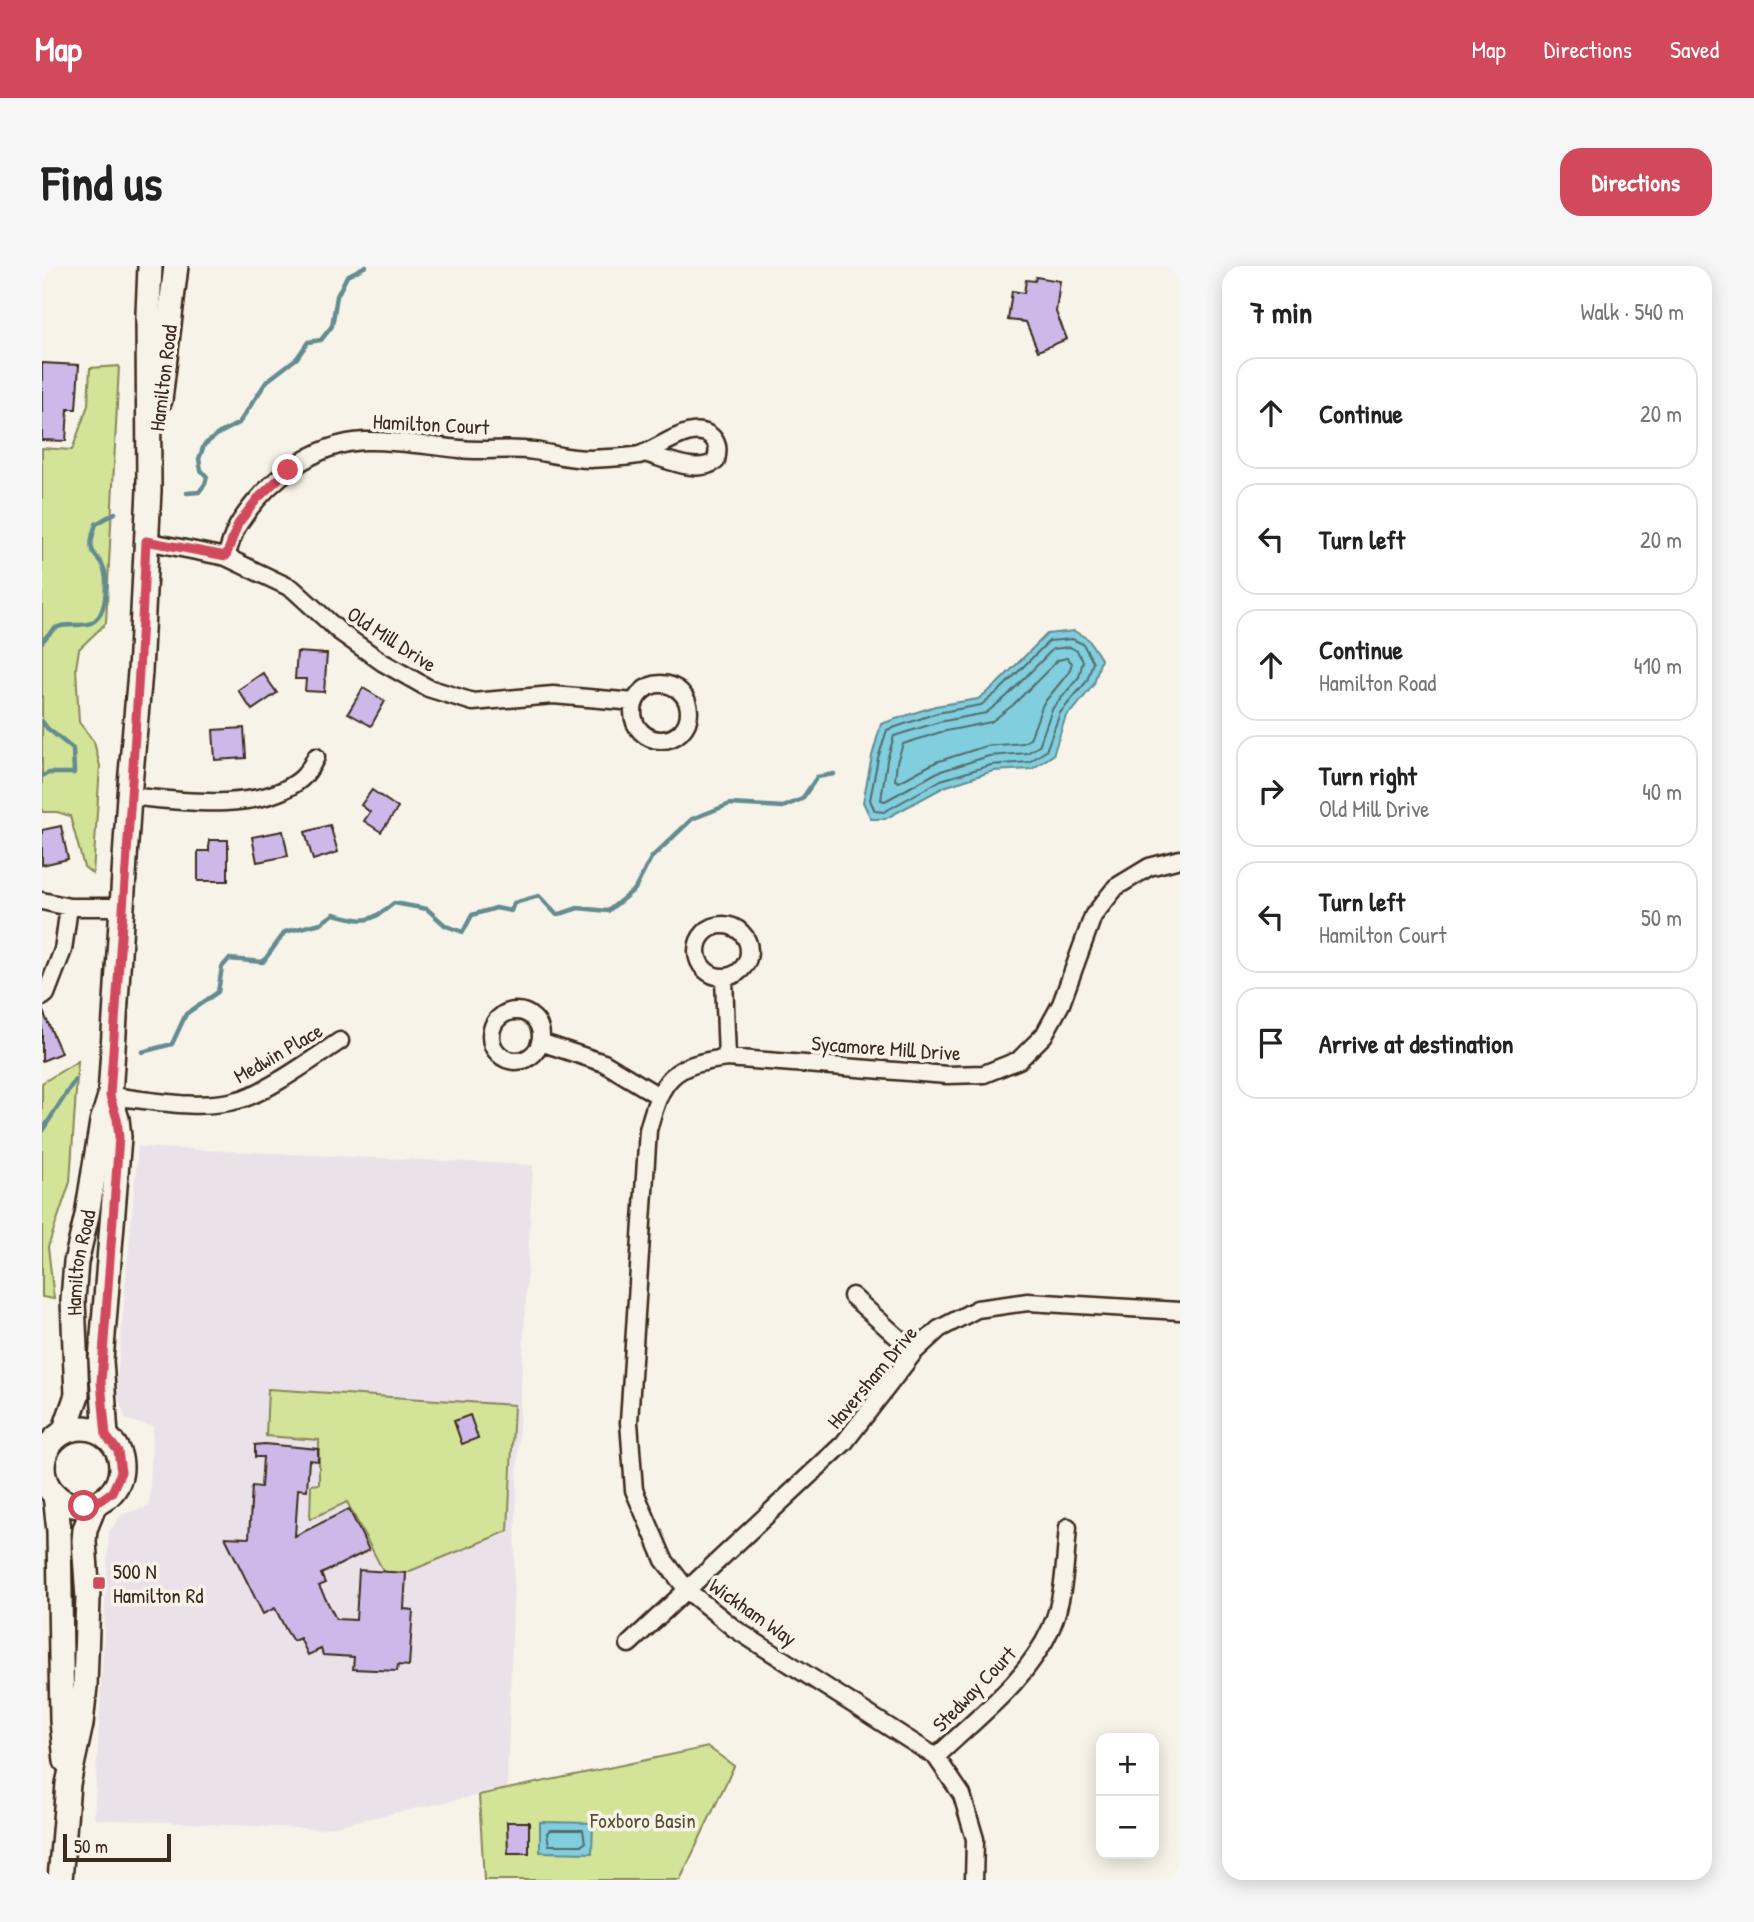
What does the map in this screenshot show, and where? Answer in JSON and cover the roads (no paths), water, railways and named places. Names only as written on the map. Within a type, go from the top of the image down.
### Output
[{"type":"main road","name":"Hamilton Road","points":[[149,490],[150,266]]},
{"type":"main road","name":"Hamilton Road","points":[[52,1440],[77,1395],[73,1300],[76,1262],[87,1215],[102,1122],[110,1096],[129,796],[140,672],[149,490],[176,266]]},
{"type":"main road","name":"Hamilton Road","points":[[106,1436],[101,1360],[119,1137],[110,1096]]},
{"type":"main road","points":[[48,1487],[73,1505],[95,1504],[112,1492],[121,1472],[118,1451],[106,1436],[86,1428],[52,1440],[43,1462],[48,1487],[59,1531],[62,1721],[68,1784]]},
{"type":"main road","points":[[60,1880],[68,1784],[81,1724],[85,1686],[88,1598],[85,1529],[95,1504]]},
{"type":"street","name":"Hamilton Court","points":[[226,556],[238,524],[257,499],[288,470],[322,450],[361,441],[392,441],[463,450],[504,448],[536,451],[568,459],[644,453]]},
{"type":"street","name":"Old Mill Drive","points":[[146,541],[226,556],[293,589],[340,632],[428,688],[473,702],[553,695],[635,702]]},
{"type":"street","points":[[129,796],[204,801],[256,798],[293,786],[309,771],[316,757]]},
{"type":"street","name":"Sycamore Mill Drive","points":[[657,1096],[666,1083],[690,1065],[727,1058],[947,1075],[984,1074],[1019,1060],[1044,1035],[1061,1004],[1093,916],[1116,887],[1149,867],[1180,859]]},
{"type":"street","points":[[42,901],[69,907],[122,907]]},
{"type":"street","points":[[42,997],[46,994],[63,950],[69,907]]},
{"type":"street","points":[[724,978],[727,1058]]},
{"type":"street","name":"Medwin Place","points":[[110,1096],[201,1104],[239,1100],[270,1085],[340,1041]]},
{"type":"street","points":[[540,1042],[604,1063],[657,1096]]},
{"type":"street","name":"Wickham Way","points":[[657,1096],[648,1130],[629,1422],[634,1490],[664,1560],[688,1591],[735,1629],[936,1757],[962,1795],[975,1839],[974,1880]]},
{"type":"street","points":[[852,1296],[914,1352]]},
{"type":"street","name":"Haversham Drive","points":[[629,1644],[844,1443],[914,1352],[939,1329],[977,1310],[1028,1302],[1180,1311]]},
{"type":"street","name":"Stedway Court","points":[[936,1757],[1013,1683],[1031,1662],[1051,1627],[1063,1586],[1068,1527]]},
{"type":"water","points":[[1074,631],[1088,639],[1101,659],[1094,684],[1066,716],[1053,755],[1032,769],[993,771],[944,787],[885,819],[871,819],[863,802],[881,724],[935,706],[978,699],[996,685],[1047,634]]},
{"type":"water","points":[[540,1822],[593,1823],[592,1853],[540,1852]]},
{"type":"waterway","points":[[187,493],[199,492],[205,484],[207,477],[201,470],[199,459],[204,445],[239,423],[267,381],[297,358],[308,342],[321,340],[332,326],[337,296],[347,276],[366,266]]},
{"type":"waterway","points":[[42,642],[56,628],[91,623],[100,615],[104,604],[106,579],[102,564],[92,551],[92,536],[96,524],[115,513]]},
{"type":"waterway","points":[[42,721],[73,749],[74,773],[49,773],[42,776]]},
{"type":"waterway","points":[[142,1052],[172,1044],[186,1014],[218,992],[222,967],[229,959],[263,962],[285,932],[321,923],[334,914],[360,920],[372,918],[394,903],[427,909],[446,926],[463,932],[472,915],[496,908],[511,911],[514,903],[539,896],[557,915],[578,908],[608,911],[635,889],[651,858],[692,819],[730,804],[783,807],[802,799],[817,777],[834,774]]},
{"type":"waterway","points":[[42,1131],[75,1080]]},
{"type":"place","name":"500 N Hamilton Rd","points":[[99,1583]]},
{"type":"park label","name":"Foxboro Basin","points":[[643,1820]]}]
